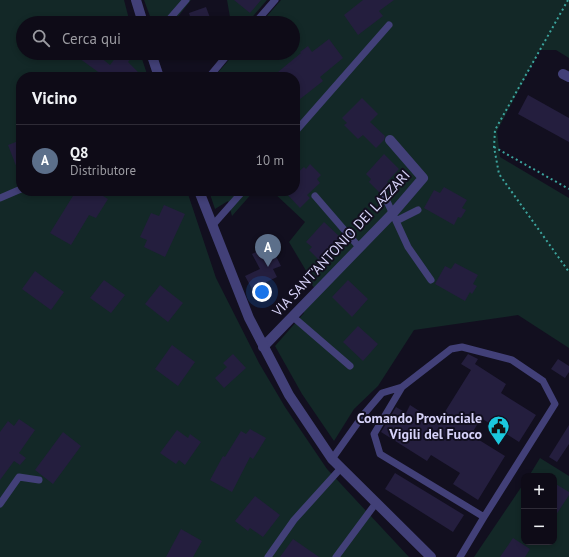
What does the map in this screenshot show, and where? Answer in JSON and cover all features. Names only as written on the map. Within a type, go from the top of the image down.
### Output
[{"type":"street","points":[[136,0],[141,16]]},
{"type":"street","points":[[154,60],[158,72]]},
{"type":"street","name":"VIA SANT'ANTONIO DEI LAZZARI","points":[[263,347],[358,248],[394,217],[423,178],[390,140]]},
{"type":"street","points":[[201,196],[249,318],[289,395],[332,459],[431,557]]},
{"type":"lane","points":[[172,16],[186,0]]},
{"type":"lane","points":[[261,16],[275,0]]},
{"type":"lane","points":[[300,126],[390,25]]},
{"type":"lane","points":[[213,72],[223,60]]},
{"type":"lane","points":[[0,198],[16,190]]},
{"type":"lane","points":[[212,226],[239,196]]},
{"type":"lane","points":[[315,196],[358,248]]},
{"type":"lane","points":[[385,197],[408,248],[431,280]]},
{"type":"lane","points":[[394,217],[418,210]]},
{"type":"lane","points":[[292,316],[350,366]]},
{"type":"lane","points":[[460,557],[555,404],[543,381],[512,360],[462,347],[451,348],[402,387],[374,434],[380,454],[484,517]]},
{"type":"lane","points":[[332,459],[364,414],[382,393],[402,387]]},
{"type":"lane","points":[[268,557],[294,520],[341,468]]},
{"type":"lane","points":[[0,504],[19,477],[39,480]]},
{"type":"lane","points":[[336,557],[376,503]]},
{"type":"path","points":[[568,0],[495,130],[494,147],[499,174],[569,272]]},
{"type":"path","points":[[494,147],[569,189]]},
{"type":"green space","points":[[0,0],[124,0],[128,16],[16,16],[16,60],[142,60],[146,72],[16,72],[16,196],[189,196],[216,278],[259,363],[285,407],[327,469],[409,557],[0,557]]},
{"type":"green space","points":[[144,0],[191,0],[178,16],[150,16]]},
{"type":"green space","points":[[227,0],[267,0],[253,16],[230,16]]},
{"type":"green space","points":[[281,0],[569,0],[569,58],[556,50],[540,50],[497,131],[500,157],[569,198],[569,348],[518,315],[414,330],[378,386],[354,409],[334,441],[302,394],[275,346],[304,313],[302,310],[318,293],[312,285],[311,279],[289,242],[305,222],[277,196],[300,196],[300,72],[218,72],[229,60],[300,60],[300,16],[267,16]]},
{"type":"green space","points":[[211,196],[250,196],[232,216],[228,201],[215,209]]},
{"type":"green space","points":[[540,458],[569,476],[569,557],[474,557],[521,487],[521,545],[557,545],[557,473],[531,473]]},
{"type":"building","points":[[234,0],[261,0],[250,13]]},
{"type":"building","points":[[363,0],[394,0],[379,11],[383,16],[358,35],[344,15]]},
{"type":"building","points":[[206,7],[209,16],[190,16],[189,13]]},
{"type":"building","points":[[329,39],[343,58],[320,77],[323,81],[300,99],[300,72],[278,72],[293,60],[300,60],[300,52],[308,46],[312,52]]},
{"type":"building","points":[[82,60],[104,60],[110,65],[114,60],[130,60],[128,62],[138,72],[98,72]]},
{"type":"building","points":[[528,95],[569,118],[569,142],[518,114]]},
{"type":"building","points":[[362,98],[378,114],[370,122],[385,136],[384,140],[376,148],[363,135],[358,139],[344,125],[347,123],[342,118]]},
{"type":"building","points":[[16,142],[16,166],[8,145]]},
{"type":"building","points":[[384,154],[399,169],[387,182],[390,184],[381,194],[369,182],[371,179],[366,174]]},
{"type":"building","points":[[310,164],[321,175],[317,179],[320,183],[307,195],[310,198],[300,208],[289,196],[300,196],[300,171],[304,167],[306,169]]},
{"type":"building","points":[[444,187],[467,200],[462,208],[466,210],[461,218],[458,217],[454,225],[424,208],[434,190],[440,193]]},
{"type":"building","points":[[73,196],[103,196],[108,199],[96,218],[89,215],[71,245],[50,233]]},
{"type":"building","points":[[164,205],[185,214],[165,257],[144,247],[147,240],[140,237],[151,213],[159,216]]},
{"type":"building","points":[[324,222],[340,237],[328,250],[330,252],[321,262],[309,250],[312,247],[306,242]]},
{"type":"building","points":[[266,247],[270,256],[275,254],[281,266],[273,269],[277,277],[252,289],[245,276],[260,269],[252,254]]},
{"type":"building","points":[[455,263],[478,275],[473,284],[477,286],[472,294],[470,292],[465,301],[435,284],[445,266],[451,269]]},
{"type":"building","points":[[35,271],[64,292],[51,310],[22,289]]},
{"type":"building","points":[[104,280],[125,295],[111,313],[90,298]]},
{"type":"building","points":[[348,280],[368,299],[352,317],[332,297]]},
{"type":"building","points":[[160,285],[183,303],[168,322],[145,304]]},
{"type":"building","points":[[358,326],[378,344],[363,361],[343,342]]},
{"type":"building","points":[[172,345],[195,362],[178,386],[155,369]]},
{"type":"building","points":[[233,354],[246,368],[224,388],[215,378],[227,367],[223,363]]},
{"type":"building","points":[[468,354],[478,359],[475,364],[506,384],[501,393],[536,415],[519,442],[481,418],[471,435],[505,456],[478,500],[453,484],[460,473],[431,455],[427,461],[381,432],[396,407],[406,413],[410,405],[438,423],[471,370],[461,364]]},
{"type":"building","points":[[558,359],[569,366],[569,372],[565,378],[551,369]]},
{"type":"building","points":[[19,419],[35,430],[19,453],[26,458],[20,465],[14,461],[0,480],[0,432],[8,421],[14,426]]},
{"type":"building","points":[[569,425],[569,444],[557,462],[549,457]]},
{"type":"building","points":[[250,429],[266,438],[253,459],[250,457],[232,492],[210,480],[223,456],[225,457],[241,431],[246,434]]},
{"type":"building","points":[[177,430],[188,438],[190,434],[201,442],[185,465],[179,460],[176,464],[160,453]]},
{"type":"building","points":[[63,432],[81,446],[53,484],[35,470]]},
{"type":"building","points":[[395,473],[464,515],[453,532],[385,489]]},
{"type":"building","points":[[557,485],[569,492],[569,495],[557,513]]},
{"type":"building","points":[[255,496],[280,515],[263,537],[250,528],[248,531],[235,521]]},
{"type":"building","points":[[181,529],[202,541],[193,557],[166,557]]},
{"type":"building","points":[[513,538],[521,543],[521,545],[530,549],[525,557],[500,557]]},
{"type":"building","points":[[293,539],[319,557],[280,557]]},
{"type":"place","name":"Q8","points":[[268,267]]},
{"type":"place","name":"Comando Provinciale Vigili del Fuoco","points":[[498,446]]}]
